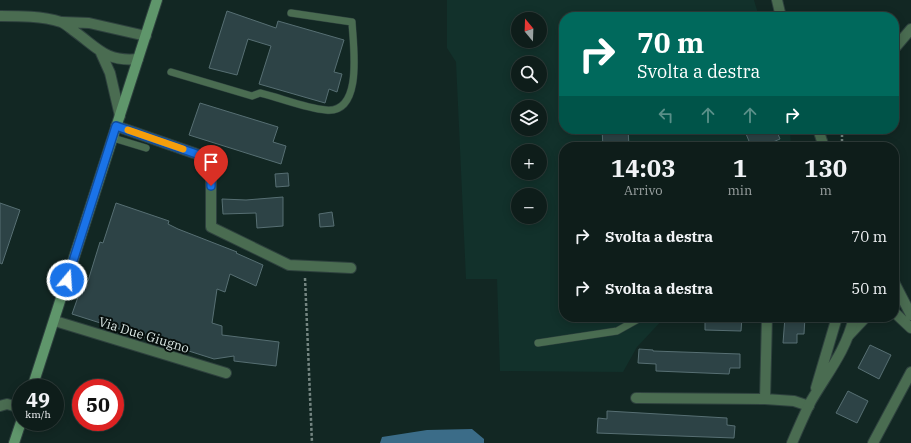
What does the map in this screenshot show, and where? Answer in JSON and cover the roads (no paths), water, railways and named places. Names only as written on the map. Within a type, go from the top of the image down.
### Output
[{"type":"main road","points":[[35,379],[158,0]]},
{"type":"main road","points":[[14,443],[18,431]]},
{"type":"street","points":[[777,0],[781,12]]},
{"type":"street","points":[[0,16],[89,23],[146,36]]},
{"type":"street","points":[[62,22],[87,40],[101,53],[110,73],[120,116]]},
{"type":"street","points":[[899,43],[911,29]]},
{"type":"street","points":[[101,53],[126,60],[138,59]]},
{"type":"street","points":[[116,126],[211,159],[211,227],[289,265],[351,268]]},
{"type":"street","points":[[899,296],[911,315]]},
{"type":"street","points":[[899,319],[911,328]]},
{"type":"street","name":"Via Due Giugno","points":[[55,321],[226,373]]},
{"type":"street","points":[[765,399],[767,322]]},
{"type":"street","points":[[793,443],[811,402],[835,322]]},
{"type":"street","points":[[811,402],[838,360],[849,335],[853,322]]},
{"type":"street","points":[[849,335],[861,322]]},
{"type":"street","points":[[873,443],[911,372]]},
{"type":"street","points":[[636,398],[765,399],[811,402]]},
{"type":"street","points":[[0,406],[7,404],[12,405]]},
{"type":"lane","points":[[171,72],[252,96],[260,93],[327,110],[340,107],[346,102],[350,94],[355,71],[352,22],[291,13]]},
{"type":"lane","points":[[113,138],[146,148]]},
{"type":"lane","points":[[538,344],[617,331],[633,322]]},
{"type":"water","points":[[472,429],[484,439],[484,443],[380,443],[382,437],[427,430]]}]
